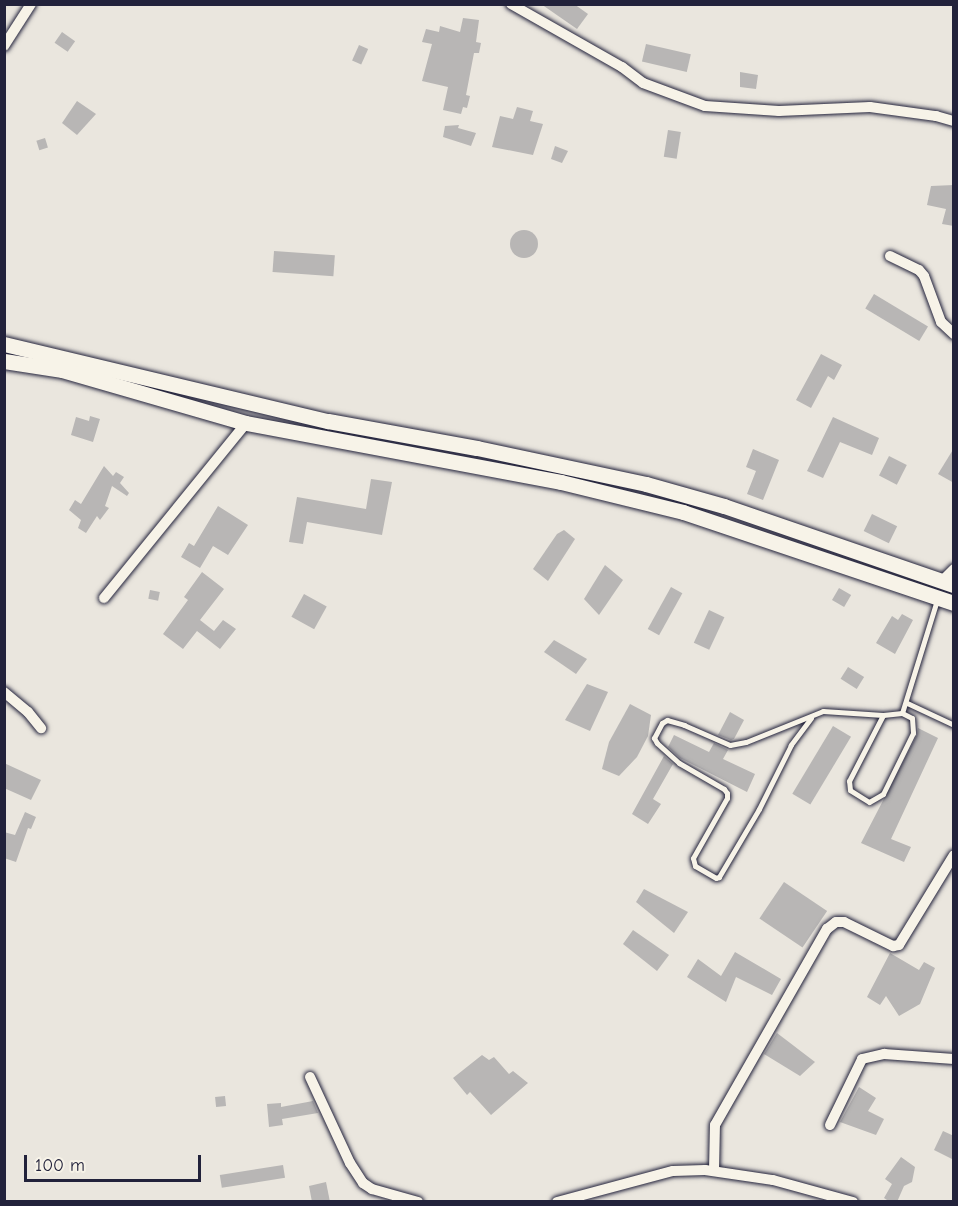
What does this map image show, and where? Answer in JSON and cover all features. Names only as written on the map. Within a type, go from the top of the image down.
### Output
[{"type":"main road","points":[[4,344],[328,422],[477,448],[646,484],[724,506],[948,583]]},
{"type":"main road","points":[[4,361],[62,370],[246,423],[561,482],[683,512],[954,603]]},
{"type":"street","points":[[4,46],[31,4]]},
{"type":"street","points":[[511,4],[622,67],[643,83],[705,106],[779,111],[870,107],[936,116],[954,121]]},
{"type":"street","points":[[890,256],[919,270],[924,276],[941,322],[954,334]]},
{"type":"street","points":[[104,598],[246,423]]},
{"type":"street","points":[[948,583],[954,568]]},
{"type":"street","points":[[4,692],[28,712],[41,728]]},
{"type":"street","points":[[714,1172],[715,1125],[827,929],[836,922],[844,922],[893,946],[899,945],[954,855]]},
{"type":"street","points":[[830,1125],[862,1059],[884,1054],[954,1059]]},
{"type":"street","points":[[310,1077],[350,1163],[363,1183],[372,1190],[418,1202]]},
{"type":"street","points":[[557,1202],[673,1171],[714,1172],[773,1180],[853,1202]]},
{"type":"lane","points":[[902,713],[938,598]]},
{"type":"lane","points":[[907,703],[954,725]]},
{"type":"lane","points":[[811,718],[791,745],[759,809],[719,877],[716,878],[695,866],[693,858],[727,798],[727,793],[724,789],[679,763],[657,743],[654,738],[662,723],[667,720],[684,725],[730,745],[811,718],[823,711],[883,715],[902,713],[912,718],[913,733],[883,794],[869,802],[850,790],[849,781],[883,715]]},
{"type":"building","points":[[541,4],[574,4],[588,14],[577,29]]},
{"type":"building","points":[[463,18],[479,20],[476,42],[481,43],[479,53],[474,53],[466,95],[470,96],[467,108],[463,107],[461,114],[443,110],[448,87],[422,81],[432,44],[422,42],[426,29],[439,32],[440,26],[460,32]]},
{"type":"building","points":[[62,32],[75,41],[68,52],[55,43]]},
{"type":"building","points":[[646,44],[691,54],[687,72],[642,62]]},
{"type":"building","points":[[359,45],[368,49],[361,65],[352,61]]},
{"type":"building","points":[[740,72],[758,75],[756,89],[740,87]]},
{"type":"building","points":[[77,101],[96,114],[77,135],[62,123]]},
{"type":"building","points":[[517,107],[533,111],[530,121],[543,124],[533,155],[492,147],[500,116],[513,119]]},
{"type":"building","points":[[459,125],[458,128],[476,133],[471,146],[443,137],[445,126]]},
{"type":"building","points":[[668,130],[681,132],[677,159],[664,157]]},
{"type":"building","points":[[45,138],[48,148],[39,150],[36,141]]},
{"type":"building","points":[[555,146],[568,151],[562,163],[551,159]]},
{"type":"building","points":[[954,185],[954,226],[942,224],[946,209],[927,205],[931,186]]},
{"type":"building","points":[[524,230],[534,234],[538,244],[534,254],[524,258],[514,254],[510,244],[514,234]]},
{"type":"building","points":[[274,251],[335,255],[333,276],[273,272]]},
{"type":"building","points":[[874,294],[928,326],[919,341],[865,309]]},
{"type":"building","points":[[821,354],[842,365],[834,380],[828,376],[811,408],[796,400]]},
{"type":"building","points":[[90,416],[100,419],[93,442],[71,435],[76,417],[89,421]]},
{"type":"building","points":[[833,417],[879,438],[872,455],[840,442],[823,478],[807,471]]},
{"type":"building","points":[[954,448],[954,483],[938,474]]},
{"type":"building","points":[[753,449],[779,460],[763,500],[747,494],[756,471],[746,467]]},
{"type":"building","points":[[889,456],[907,465],[897,485],[879,476]]},
{"type":"building","points":[[104,466],[113,476],[116,472],[124,477],[120,483],[129,493],[127,496],[112,486],[105,506],[109,508],[100,520],[97,516],[86,533],[78,528],[81,520],[69,510],[75,500],[81,504]]},
{"type":"building","points":[[371,479],[392,482],[382,535],[307,522],[303,544],[289,542],[297,497],[366,509]]},
{"type":"building","points":[[218,506],[248,525],[228,555],[213,546],[200,568],[181,557],[189,543],[194,546]]},
{"type":"building","points":[[872,514],[897,526],[889,543],[864,531]]},
{"type":"building","points":[[564,530],[575,539],[548,581],[533,569],[557,534]]},
{"type":"building","points":[[605,565],[623,580],[599,615],[584,599]]},
{"type":"building","points":[[202,572],[224,589],[200,620],[214,631],[223,620],[236,629],[220,649],[197,631],[183,649],[163,634],[188,600],[184,597]]},
{"type":"building","points":[[671,587],[682,593],[659,635],[648,629]]},
{"type":"building","points":[[839,588],[851,595],[844,607],[832,600]]},
{"type":"building","points":[[150,590],[160,592],[158,601],[148,599]]},
{"type":"building","points":[[304,594],[327,607],[314,629],[291,617]]},
{"type":"building","points":[[709,610],[724,617],[709,650],[694,643]]},
{"type":"building","points":[[902,614],[913,620],[895,654],[876,643],[892,616],[898,620]]},
{"type":"building","points":[[554,640],[587,659],[576,674],[544,652]]},
{"type":"building","points":[[848,667],[864,677],[857,689],[841,679]]},
{"type":"building","points":[[587,684],[608,692],[590,731],[565,720]]},
{"type":"building","points":[[630,704],[651,715],[648,736],[637,757],[619,776],[602,769],[609,742]]},
{"type":"building","points":[[730,712],[744,720],[734,739],[731,740],[718,735]]},
{"type":"building","points":[[833,726],[851,737],[810,805],[792,794]]},
{"type":"building","points":[[918,728],[938,738],[891,839],[911,847],[904,862],[861,843],[917,735]]},
{"type":"building","points":[[674,735],[709,752],[714,743],[728,750],[723,759],[755,774],[747,792],[680,758],[668,747]]},
{"type":"building","points":[[664,756],[673,764],[653,799],[661,804],[648,824],[632,814]]},
{"type":"building","points":[[4,763],[41,780],[31,800],[4,788]]},
{"type":"building","points":[[25,812],[36,817],[31,829],[28,828],[16,862],[4,858],[4,832],[15,835]]},
{"type":"building","points":[[784,882],[827,911],[803,948],[759,918]]},
{"type":"building","points":[[644,889],[688,912],[674,933],[636,902]]},
{"type":"building","points":[[633,930],[669,955],[657,971],[623,944]]},
{"type":"building","points":[[735,952],[781,979],[772,995],[736,977],[726,1002],[687,977],[698,959],[721,976]]},
{"type":"building","points":[[890,953],[919,970],[924,962],[935,968],[920,1004],[899,1016],[886,996],[880,1005],[867,997]]},
{"type":"building","points":[[777,1033],[815,1062],[800,1076],[764,1054]]},
{"type":"building","points":[[482,1055],[489,1060],[494,1057],[509,1074],[513,1071],[528,1083],[491,1115],[470,1092],[467,1095],[453,1078]]},
{"type":"building","points":[[859,1087],[876,1098],[868,1111],[884,1119],[876,1135],[840,1122]]},
{"type":"building","points":[[225,1096],[226,1106],[216,1107],[215,1097]]},
{"type":"building","points":[[313,1101],[318,1113],[282,1119],[283,1125],[269,1127],[267,1104],[281,1103],[281,1107]]},
{"type":"building","points":[[943,1131],[954,1136],[954,1160],[934,1150]]},
{"type":"building","points":[[901,1157],[915,1167],[912,1182],[904,1186],[897,1202],[890,1202],[884,1198],[892,1184],[885,1179]]},
{"type":"building","points":[[283,1165],[285,1178],[222,1188],[220,1175]]},
{"type":"building","points":[[326,1182],[330,1202],[312,1202],[309,1186]]}]
